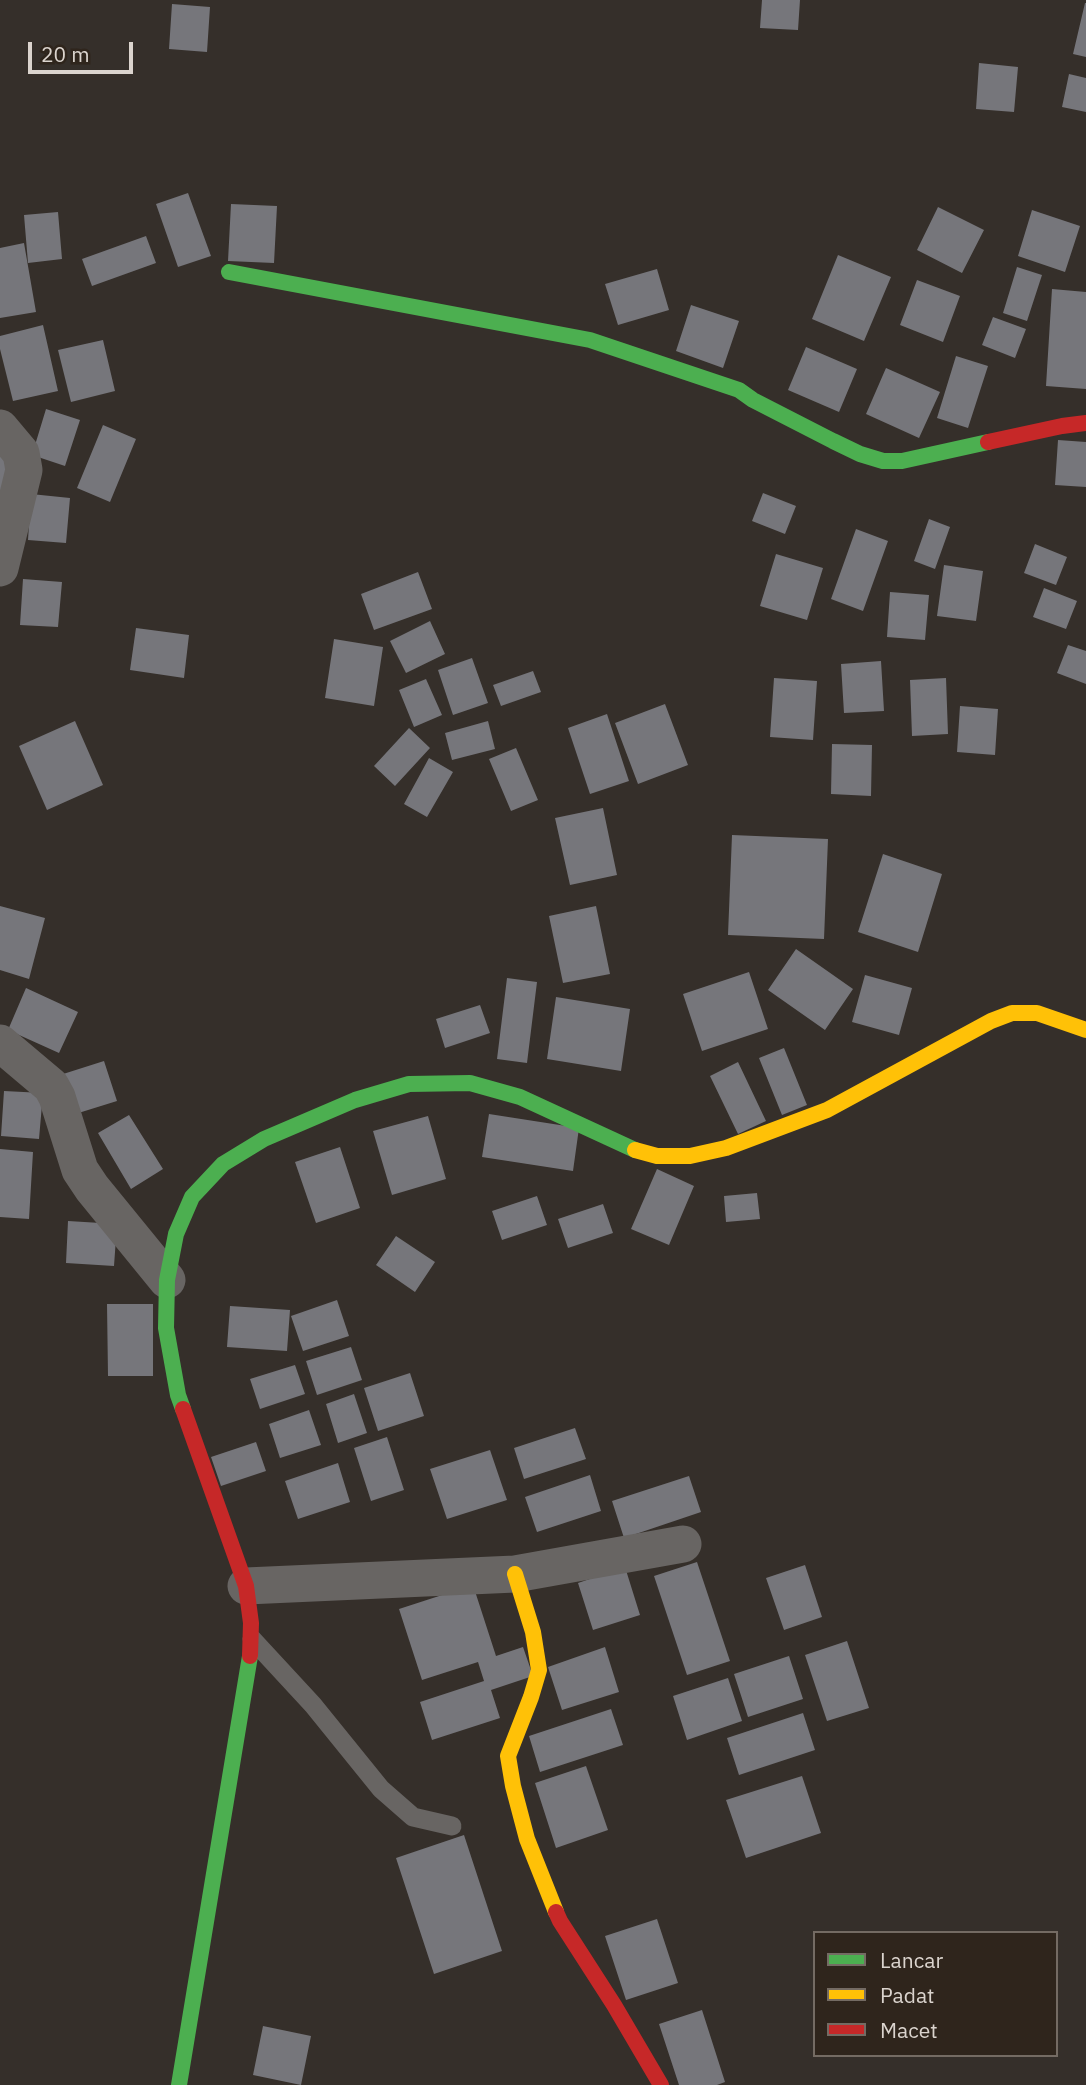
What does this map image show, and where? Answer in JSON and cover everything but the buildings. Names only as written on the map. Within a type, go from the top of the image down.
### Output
[{"type":"street","points":[[229,272],[590,340],[730,387],[833,441],[883,461],[902,461],[1062,426],[1086,424]]},
{"type":"street","points":[[0,428],[21,453],[24,470],[0,568]]},
{"type":"street","points":[[179,2085],[250,1659],[251,1638],[246,1586],[178,1395],[166,1328],[167,1280],[176,1234],[192,1197],[223,1164],[276,1134],[355,1100],[409,1084],[470,1083],[520,1097],[628,1148],[657,1156],[690,1156],[726,1149],[827,1110],[991,1021],[1012,1013],[1037,1013],[1086,1030]]},
{"type":"street","points":[[0,1043],[51,1086],[80,1170],[167,1280]]},
{"type":"street","points":[[246,1586],[515,1574],[683,1544]]},
{"type":"street","points":[[515,1574],[533,1632],[539,1670],[508,1756],[527,1839],[560,1921],[661,2085]]},
{"type":"lane","points":[[251,1638],[313,1705],[381,1789],[413,1817],[452,1826]]},
{"type":"traffic: fast","points":[[229,272],[590,340],[739,390],[753,400],[833,441],[883,461],[902,461],[988,442]]},
{"type":"traffic: fast","points":[[183,1409],[166,1328],[167,1280],[176,1234],[192,1197],[223,1164],[264,1139],[355,1100],[409,1084],[470,1083],[520,1097],[635,1150]]},
{"type":"traffic: fast","points":[[179,2085],[250,1656]]},
{"type":"traffic: slow","points":[[635,1150],[657,1156],[690,1156],[726,1148],[827,1110],[991,1021],[1012,1013],[1037,1013],[1086,1030]]},
{"type":"traffic: slow","points":[[515,1574],[533,1632],[539,1670],[508,1756],[527,1839],[556,1912]]},
{"type":"traffic: jam","points":[[988,442],[1086,423]]},
{"type":"traffic: jam","points":[[183,1409],[246,1586],[251,1623],[250,1656]]},
{"type":"traffic: jam","points":[[556,1912],[661,2085]]}]
